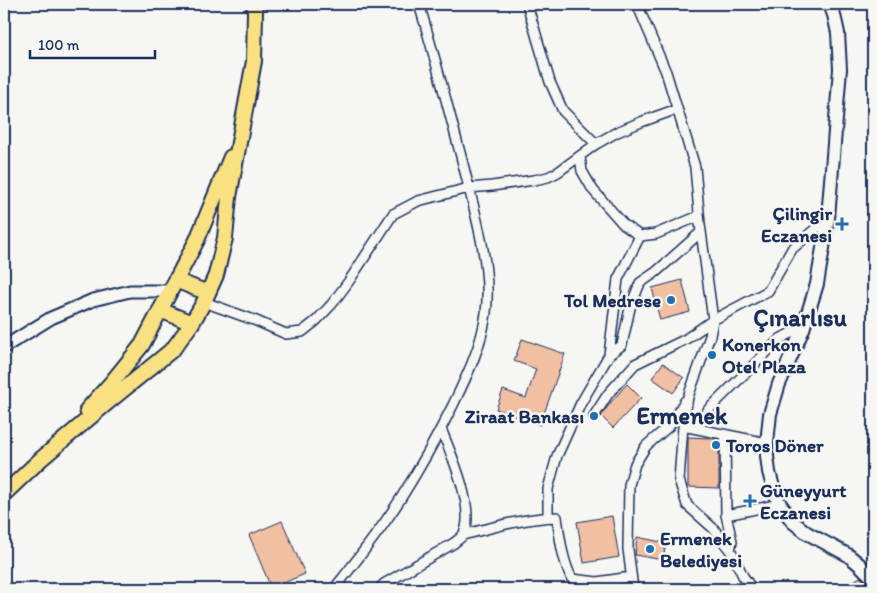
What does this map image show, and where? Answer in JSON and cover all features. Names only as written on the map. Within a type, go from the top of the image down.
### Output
[{"type":"main road","points":[[4,494],[107,403],[173,349],[192,323],[206,298],[216,275],[225,238],[229,197],[254,61],[254,4]]},
{"type":"main road","points":[[830,4],[838,33],[840,69],[828,218],[817,284],[803,329],[779,384],[770,414],[767,443],[769,472],[780,504],[793,522],[807,533],[848,556],[873,578]]},
{"type":"main road","points":[[41,460],[112,382],[142,344],[197,240],[241,134]]},
{"type":"main road","points":[[173,286],[206,298]]},
{"type":"main road","points":[[160,310],[192,323]]},
{"type":"street","points":[[334,589],[370,544],[401,498],[441,429],[463,385],[481,338],[486,313],[488,288],[484,252],[441,80],[419,4]]},
{"type":"street","points":[[527,4],[550,82],[563,111],[596,144]]},
{"type":"street","points":[[637,4],[666,72],[695,167],[701,232],[712,302],[713,320],[710,336],[688,397],[683,426],[679,480],[687,505],[714,529],[730,550],[752,589]]},
{"type":"street","points":[[206,298],[286,334],[302,332],[316,321],[332,304],[393,214],[418,201],[469,188],[509,184],[548,177],[617,132],[677,109]]},
{"type":"street","points":[[580,157],[582,171],[593,190],[624,225],[640,236],[656,234],[699,216]]},
{"type":"street","points":[[594,416],[608,394],[635,364],[686,339],[713,320],[768,292],[792,249],[828,218]]},
{"type":"street","points":[[548,517],[548,489],[557,456],[581,402],[609,355],[622,345],[630,308],[640,283],[656,272],[701,232]]},
{"type":"street","points":[[609,355],[618,278],[640,236]]},
{"type":"street","points":[[4,347],[51,318],[93,300],[130,290],[173,286]]},
{"type":"street","points":[[698,429],[708,410],[780,339],[803,329]]},
{"type":"street","points":[[633,589],[628,549],[629,485],[635,464],[646,446],[669,426],[688,397]]},
{"type":"street","points":[[683,426],[767,443]]},
{"type":"street","points":[[441,429],[458,471],[463,492],[468,519],[463,535]]},
{"type":"street","points":[[725,434],[726,515],[732,541],[730,550]]},
{"type":"street","points":[[726,515],[780,504]]},
{"type":"street","points":[[370,589],[382,587],[454,543],[463,535],[500,525],[557,516],[565,561],[572,579],[597,582],[631,577]]},
{"type":"building","name":"Tol Medrese","points":[[682,280],[690,312],[660,320],[652,288]]},
{"type":"building","points":[[522,339],[565,354],[540,425],[496,409],[503,390],[526,398],[536,369],[514,361]]},
{"type":"building","points":[[663,363],[684,378],[673,393],[652,378]]},
{"type":"building","points":[[627,384],[641,398],[613,428],[601,416]]},
{"type":"building","points":[[688,437],[719,440],[719,488],[688,487]]},
{"type":"building","points":[[612,516],[619,557],[584,563],[577,522]]},
{"type":"building","points":[[282,521],[305,574],[271,588],[249,535]]},
{"type":"building","name":"Ermenek Belediyesi","points":[[637,537],[666,543],[663,560],[635,555]]},
{"type":"building","points":[[860,577],[873,587],[870,589],[842,589]]},
{"type":"place","name":"Çilingir Eczanesi","points":[[842,224]]},
{"type":"place","name":"Tol Medrese","points":[[671,300]]},
{"type":"place","name":"Konerkon Otel Plaza","points":[[712,355]]},
{"type":"place","name":"Ziraat Bankası","points":[[594,416]]},
{"type":"place","name":"Toros Döner","points":[[716,445]]},
{"type":"place","name":"Güneyyurt Eczanesi","points":[[750,501]]},
{"type":"place","name":"Ermenek Belediyesi","points":[[650,549]]},
{"type":"district","name":"Çınarlısu","points":[[800,317]]},
{"type":"district","name":"Ermenek","points":[[682,415]]}]
